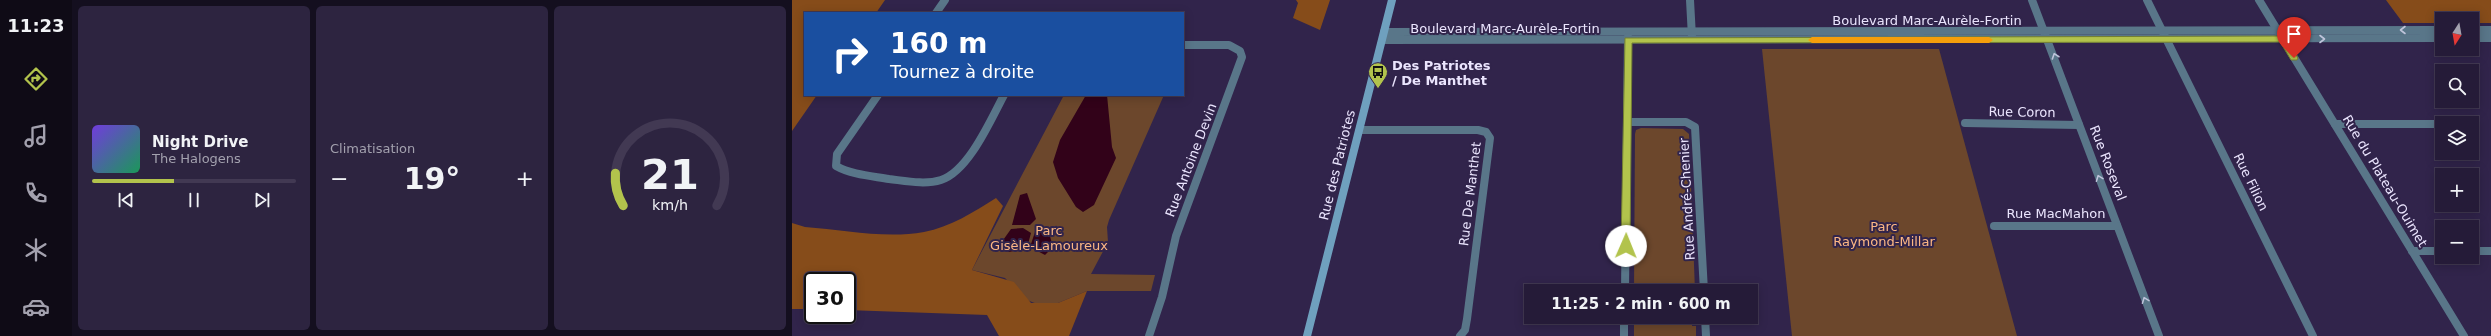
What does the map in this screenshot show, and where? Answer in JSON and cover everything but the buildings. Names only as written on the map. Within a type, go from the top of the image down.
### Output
[{"type":"street","points":[[937,12],[945,0]]},
{"type":"street","name":"Rue des Patriotes","points":[[1307,336],[1392,0]]},
{"type":"street","points":[[1690,0],[1692,40]]},
{"type":"street","name":"Rue Roseval","points":[[2032,0],[2052,49],[2079,125],[2159,336]]},
{"type":"street","name":"Rue Filion","points":[[2147,0],[2313,336]]},
{"type":"street","points":[[2259,0],[2283,39]]},
{"type":"street","name":"Boulevard Marc-Aurèle-Fortin","points":[[2164,35],[2278,30],[2435,30]]},
{"type":"street","points":[[2479,30],[2491,30]]},
{"type":"street","points":[[1625,284],[1628,32]]},
{"type":"street","name":"Boulevard Marc-Aurèle-Fortin","points":[[1384,36],[1692,32],[2164,35],[2283,39],[2435,38]]},
{"type":"street","name":"Boulevard Marc-Aurèle-Fortin","points":[[1384,36],[1692,40],[2045,35]]},
{"type":"street","points":[[2479,38],[2491,38]]},
{"type":"street","name":"Rue du Plateau-Ouimet","points":[[2283,39],[2464,336]]},
{"type":"street","name":"Rue Antoine Devin","points":[[1149,336],[1162,297],[1176,236],[1242,57],[1240,51],[1229,45],[1184,45]]},
{"type":"street","points":[[877,96],[837,154],[836,166],[845,171],[928,182],[944,179],[960,168],[1003,96]]},
{"type":"street","name":"Rue André-Chenier","points":[[1627,122],[1686,122],[1695,127],[1704,284]]},
{"type":"street","name":"Rue Coron","points":[[1965,124],[2079,125]]},
{"type":"street","points":[[2335,124],[2435,124]]},
{"type":"street","name":"Rue De Manthet","points":[[1360,130],[1478,130],[1486,132],[1490,138],[1467,319],[1465,330],[1460,336]]},
{"type":"street","name":"Rue MacMahon","points":[[1994,226],[2117,226]]},
{"type":"street","points":[[2412,251],[2435,251]]},
{"type":"street","points":[[2479,251],[2491,251]]},
{"type":"street","points":[[1624,324],[1624,336]]},
{"type":"street","points":[[1705,324],[1706,336]]},
{"type":"green space","name":"Parc Raymond-Millar","points":[[1762,49],[1939,49],[2017,336],[1792,336]]},
{"type":"green space","name":"Parc Gisèle-Lamoureux","points":[[1063,96],[1164,96],[1109,220],[1107,227],[1108,242],[1091,274],[1155,275],[1151,291],[1087,291],[1058,303],[1037,304],[1027,300],[1005,278],[972,270]]},
{"type":"green space","points":[[1641,128],[1683,129],[1689,134],[1695,284],[1634,284],[1636,130]]},
{"type":"green space","points":[[1634,324],[1692,324],[1692,326],[1696,326],[1696,336],[1634,336]]},
{"type":"shaded area","points":[[792,0],[885,0],[877,12],[804,12],[804,96],[816,96],[792,131]]},
{"type":"shaded area","points":[[1296,0],[1330,0],[1320,30],[1293,18],[1298,3]]},
{"type":"shaded area","points":[[2386,0],[2491,0],[2491,23],[2479,23],[2479,12],[2435,12],[2435,23],[2403,23]]},
{"type":"shaded area","points":[[1085,96],[1107,96],[1112,147],[1116,158],[1094,205],[1083,212],[1076,207],[1058,178],[1053,162],[1060,140]]},
{"type":"shaded area","points":[[1027,193],[1036,219],[1030,225],[1012,225],[1020,195]]},
{"type":"shaded area","points":[[996,198],[1003,206],[972,270],[1014,282],[1031,303],[1058,303],[1087,291],[1069,336],[999,336],[987,315],[856,310],[856,272],[804,272],[804,309],[792,309],[792,223],[805,227],[895,235],[934,230],[970,214]]},
{"type":"shaded area","points":[[1023,228],[1031,233],[1027,248],[1009,252],[1002,248],[1001,243],[1011,229]]},
{"type":"shaded area","points":[[1041,228],[1048,229],[1053,247],[1045,255],[1030,247],[1035,232]]},
{"type":"slow traffic","points":[[1812,40],[1989,40]]},
{"type":"place","name":"Des Patriotes / De Manthet","points":[[1378,89]]},
{"type":"route","points":[[1626,246],[1628,40],[2283,39],[2294,58]]}]
